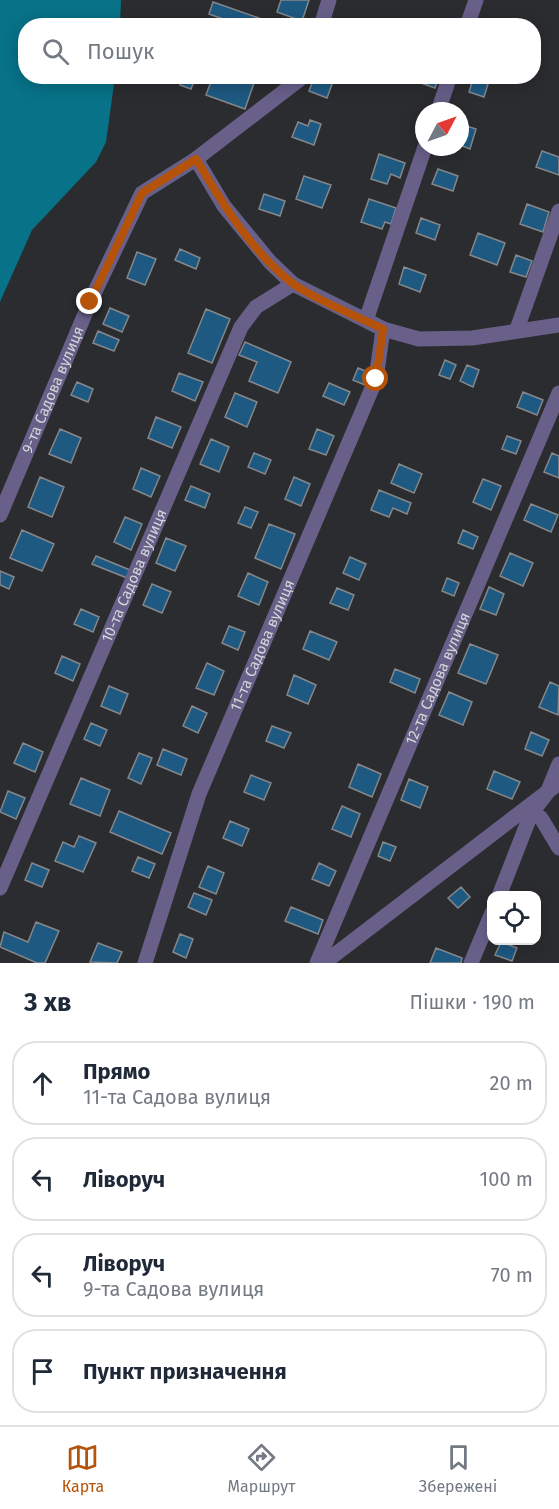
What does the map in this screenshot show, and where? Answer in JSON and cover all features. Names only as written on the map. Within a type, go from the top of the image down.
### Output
[{"type":"street","points":[[323,18],[329,0]]},
{"type":"street","points":[[470,18],[476,0]]},
{"type":"street","name":"9-та Садова вулиця","points":[[0,515],[90,302],[142,193],[196,159],[294,84]]},
{"type":"street","points":[[441,102],[447,84]]},
{"type":"street","points":[[366,320],[422,156]]},
{"type":"street","points":[[196,159],[224,206],[270,262],[293,284],[383,329],[419,339],[472,338],[559,324]]},
{"type":"street","points":[[517,329],[559,211]]},
{"type":"street","name":"10-та Садова вулиця","points":[[0,888],[241,327],[256,307],[293,284]]},
{"type":"street","name":"11-та Садова вулиця","points":[[145,963],[199,794],[376,379],[383,329]]},
{"type":"street","name":"12-та Садова вулиця","points":[[317,963],[559,393]]},
{"type":"street","points":[[501,891],[531,814],[547,793],[559,764]]},
{"type":"street","points":[[324,963],[559,783]]},
{"type":"street","points":[[531,814],[541,818],[559,848]]},
{"type":"street","points":[[471,963],[487,925]]},
{"type":"water","points":[[0,0],[121,0],[120,18],[18,18],[18,84],[114,84],[106,142],[96,162],[32,230],[0,302]]},
{"type":"building","points":[[281,0],[309,0],[303,18],[294,18],[277,12]]},
{"type":"building","points":[[213,2],[259,18],[220,18],[209,14]]},
{"type":"building","points":[[180,84],[193,84],[191,89]]},
{"type":"building","points":[[210,84],[254,84],[245,109],[206,95]]},
{"type":"building","points":[[312,84],[332,84],[327,98],[309,91]]},
{"type":"building","points":[[424,84],[436,84],[435,88]]},
{"type":"building","points":[[471,84],[488,84],[484,97],[469,92]]},
{"type":"building","points":[[310,120],[321,124],[314,145],[292,137],[298,122],[308,126]]},
{"type":"building","points":[[469,127],[476,129],[469,149]]},
{"type":"building","points":[[542,151],[559,157],[559,175],[536,167]]},
{"type":"building","points":[[379,154],[405,163],[400,178],[391,174],[387,184],[371,179]]},
{"type":"building","points":[[438,169],[458,176],[453,191],[432,184]]},
{"type":"building","points":[[304,176],[331,185],[322,208],[296,199]]},
{"type":"building","points":[[264,194],[285,201],[280,216],[259,209]]},
{"type":"building","points":[[369,199],[396,208],[391,224],[385,222],[382,229],[361,222]]},
{"type":"building","points":[[527,204],[549,212],[543,232],[520,224]]},
{"type":"building","points":[[421,218],[440,225],[435,240],[416,233]]},
{"type":"building","points":[[478,233],[505,243],[497,265],[470,255]]},
{"type":"building","points":[[180,249],[200,258],[196,269],[175,260]]},
{"type":"building","points":[[137,252],[156,259],[145,285],[127,278]]},
{"type":"building","points":[[516,255],[532,261],[526,277],[510,272]]},
{"type":"building","points":[[404,267],[426,275],[420,292],[399,284]]},
{"type":"building","points":[[110,308],[129,316],[122,332],[103,324]]},
{"type":"building","points":[[206,309],[230,319],[212,363],[188,353]]},
{"type":"building","points":[[98,331],[119,340],[114,351],[93,343]]},
{"type":"building","points":[[245,342],[291,362],[278,393],[249,381],[257,362],[239,355]]},
{"type":"building","points":[[445,360],[456,365],[450,379],[439,375]]},
{"type":"building","points":[[467,365],[479,370],[473,387],[460,381]]},
{"type":"building","points":[[358,368],[370,373],[365,385],[353,380]]},
{"type":"building","points":[[179,373],[203,382],[195,401],[172,391]]},
{"type":"building","points":[[77,382],[93,389],[88,402],[71,395]]},
{"type":"building","points":[[329,383],[350,392],[344,405],[323,396]]},
{"type":"building","points":[[523,392],[543,400],[537,415],[517,407]]},
{"type":"building","points":[[235,393],[257,402],[247,427],[225,417]]},
{"type":"building","points":[[156,417],[181,427],[172,448],[148,438]]},
{"type":"building","points":[[60,429],[81,438],[71,463],[49,454]]},
{"type":"building","points":[[317,429],[334,436],[326,455],[309,449]]},
{"type":"building","points":[[507,436],[521,441],[516,454],[502,449]]},
{"type":"building","points":[[211,439],[229,447],[219,472],[200,464]]},
{"type":"building","points":[[254,453],[271,460],[265,474],[248,467]]},
{"type":"building","points":[[552,453],[559,456],[559,478],[544,472]]},
{"type":"building","points":[[399,464],[422,474],[414,493],[391,483]]},
{"type":"building","points":[[141,468],[160,476],[151,497],[133,489]]},
{"type":"building","points":[[40,477],[64,487],[52,517],[28,507]]},
{"type":"building","points":[[294,477],[310,484],[301,506],[285,499]]},
{"type":"building","points":[[483,479],[501,486],[491,510],[473,502]]},
{"type":"building","points":[[191,486],[210,494],[205,508],[185,500]]},
{"type":"building","points":[[379,490],[411,503],[407,514],[393,508],[389,517],[371,510]]},
{"type":"building","points":[[531,504],[558,515],[551,532],[524,520]]},
{"type":"building","points":[[245,507],[258,512],[251,528],[238,523]]},
{"type":"building","points":[[125,517],[142,524],[131,550],[114,542]]},
{"type":"building","points":[[269,524],[295,534],[281,569],[255,558]]},
{"type":"building","points":[[22,530],[54,544],[42,571],[10,558]]},
{"type":"building","points":[[463,530],[478,537],[473,549],[458,543]]},
{"type":"building","points":[[166,538],[186,546],[175,571],[156,563]]},
{"type":"building","points":[[510,553],[533,563],[523,586],[500,576]]},
{"type":"building","points":[[96,556],[130,570],[127,578],[92,564]]},
{"type":"building","points":[[350,557],[366,564],[359,580],[343,573]]},
{"type":"building","points":[[0,571],[14,577],[9,589],[0,585]]},
{"type":"building","points":[[248,573],[268,582],[259,605],[238,596]]},
{"type":"building","points":[[447,578],[459,583],[454,596],[442,591]]},
{"type":"building","points":[[152,584],[171,592],[162,613],[143,605]]},
{"type":"building","points":[[489,587],[504,594],[496,615],[480,609]]},
{"type":"building","points":[[337,588],[354,595],[348,610],[330,603]]},
{"type":"building","points":[[81,609],[99,617],[93,632],[74,624]]},
{"type":"building","points":[[229,626],[245,632],[238,650],[222,643]]},
{"type":"building","points":[[310,631],[337,642],[329,660],[303,649]]},
{"type":"building","points":[[470,644],[498,655],[486,684],[458,673]]},
{"type":"building","points":[[62,656],[80,664],[73,681],[55,673]]},
{"type":"building","points":[[207,663],[224,671],[214,695],[196,688]]},
{"type":"building","points":[[395,669],[420,679],[415,693],[390,682]]},
{"type":"building","points":[[294,675],[316,685],[308,704],[287,695]]},
{"type":"building","points":[[550,682],[559,686],[558,715],[539,707]]},
{"type":"building","points":[[109,686],[128,694],[120,714],[101,706]]},
{"type":"building","points":[[449,692],[472,702],[463,725],[439,715]]},
{"type":"building","points":[[192,706],[207,713],[198,733],[183,726]]},
{"type":"building","points":[[91,723],[107,730],[100,746],[84,739]]},
{"type":"building","points":[[272,726],[291,733],[284,748],[266,741]]},
{"type":"building","points":[[531,732],[549,740],[542,756],[525,749]]},
{"type":"building","points":[[23,743],[43,752],[35,772],[14,763]]},
{"type":"building","points":[[163,749],[187,759],[181,775],[157,765]]},
{"type":"building","points":[[139,753],[152,758],[141,784],[128,778]]},
{"type":"building","points":[[358,764],[381,774],[372,797],[349,787]]},
{"type":"building","points":[[494,771],[520,782],[512,799],[487,789]]},
{"type":"building","points":[[251,775],[271,783],[264,800],[244,792]]},
{"type":"building","points":[[81,778],[110,790],[100,816],[70,804]]},
{"type":"building","points":[[409,779],[428,787],[420,808],[401,800]]},
{"type":"building","points":[[8,791],[25,798],[16,819],[0,812]]},
{"type":"building","points":[[342,806],[360,814],[351,837],[332,829]]},
{"type":"building","points":[[119,811],[171,833],[162,854],[110,832]]},
{"type":"building","points":[[230,821],[249,829],[242,846],[223,838]]},
{"type":"building","points":[[79,836],[96,843],[83,872],[55,861],[63,842],[74,847]]},
{"type":"building","points":[[383,842],[396,847],[390,861],[378,856]]},
{"type":"building","points":[[138,857],[155,864],[149,878],[132,871]]},
{"type":"building","points":[[32,863],[49,870],[42,887],[25,880]]},
{"type":"building","points":[[319,863],[336,871],[329,886],[312,879]]},
{"type":"building","points":[[208,866],[224,873],[216,894],[199,887]]},
{"type":"building","points":[[461,887],[470,897],[458,908],[448,898]]},
{"type":"building","points":[[194,893],[212,900],[206,915],[188,907]]},
{"type":"building","points":[[291,907],[323,920],[318,934],[285,921]]},
{"type":"building","points":[[36,922],[59,931],[45,963],[37,963],[0,947],[4,932],[28,942]]},
{"type":"building","points":[[180,934],[193,939],[186,958],[173,952]]},
{"type":"building","points":[[98,943],[122,952],[117,963],[90,962]]},
{"type":"building","points":[[500,945],[517,948],[512,961],[495,955]]},
{"type":"building","points":[[436,948],[462,958],[461,963],[430,963]]},
{"type":"route","points":[[90,302],[142,193],[196,159],[224,206],[270,262],[293,284],[383,329],[376,379]]}]
